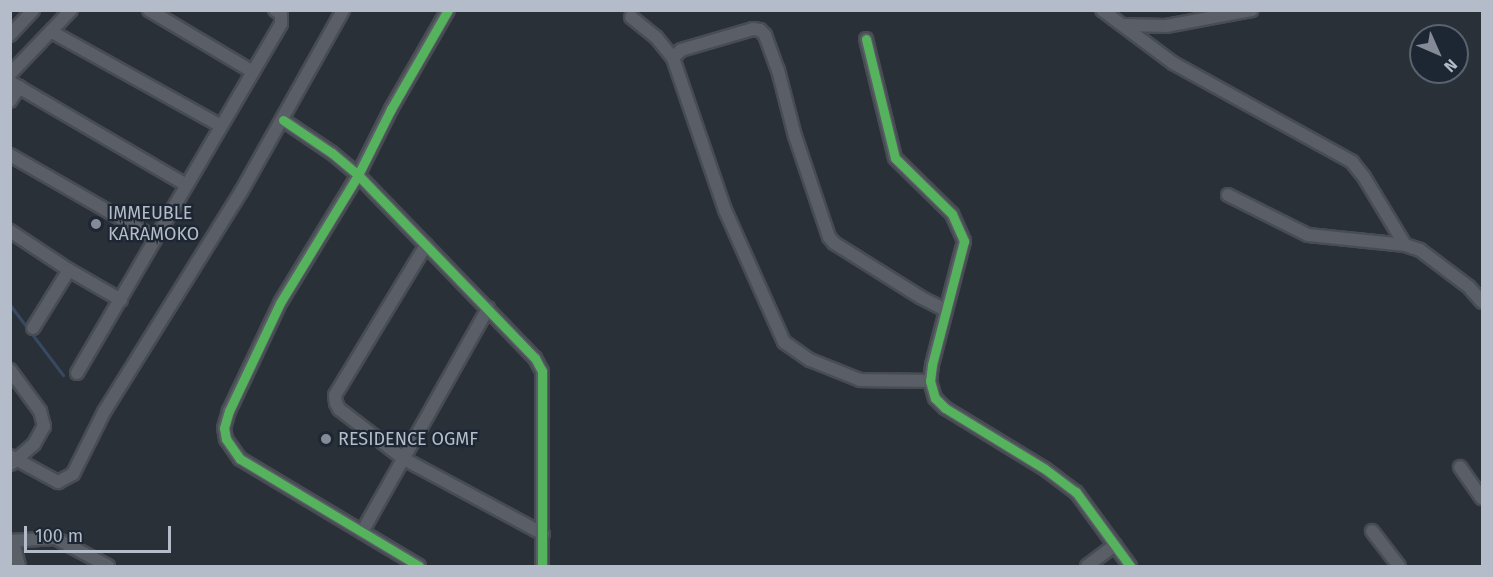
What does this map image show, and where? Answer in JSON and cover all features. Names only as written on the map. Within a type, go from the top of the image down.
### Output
[{"type":"street","points":[[10,35],[33,10]]},
{"type":"street","points":[[10,74],[71,10]]},
{"type":"street","points":[[149,10],[253,72]]},
{"type":"street","points":[[77,373],[281,24],[281,14],[275,10]]},
{"type":"street","points":[[10,370],[40,411],[44,426],[34,444],[12,460],[58,482],[73,474],[104,412],[283,120],[343,10]]},
{"type":"street","points":[[419,567],[363,532],[304,500],[240,459],[226,439],[224,428],[229,411],[280,303],[358,175],[391,109],[448,10]]},
{"type":"street","points":[[1102,10],[1173,63],[1352,162],[1364,177],[1405,245]]},
{"type":"street","points":[[1124,25],[1166,26],[1252,10]]},
{"type":"street","points":[[631,17],[656,38],[673,58],[725,210],[784,342],[810,360],[860,380],[930,381]]},
{"type":"street","points":[[673,58],[681,50],[753,29],[760,30],[765,35],[778,70],[795,136],[829,237],[834,243],[920,297],[946,310]]},
{"type":"street","points":[[52,32],[221,126]]},
{"type":"street","points":[[866,39],[895,158],[946,207],[964,241],[930,381],[934,398],[945,408],[1045,469],[1076,492],[1130,567]]},
{"type":"street","points":[[10,101],[15,84],[186,184]]},
{"type":"street","points":[[283,120],[332,153],[358,175],[535,358],[542,371],[542,567]]},
{"type":"street","points":[[10,155],[154,238]]},
{"type":"street","points":[[1228,195],[1308,235],[1405,245],[1420,250],[1480,294]]},
{"type":"street","points":[[10,231],[69,270],[121,300]]},
{"type":"street","points":[[426,245],[335,395],[339,410],[404,459],[543,534]]},
{"type":"street","points":[[33,328],[69,270]]},
{"type":"street","points":[[363,532],[488,308]]},
{"type":"street","points":[[1460,467],[1482,498]]},
{"type":"street","points":[[1372,531],[1399,567]]},
{"type":"street","points":[[19,567],[12,541],[55,538],[108,567]]},
{"type":"street","points":[[1087,567],[1115,545]]},
{"type":"waterway","points":[[10,305],[63,375]]},
{"type":"cycle path","points":[[419,566],[240,459],[226,439],[224,428],[229,411],[280,303],[358,175],[391,109],[448,10]]},
{"type":"cycle path","points":[[866,39],[895,158],[952,214],[964,241],[932,365],[930,381],[935,398],[945,408],[1045,469],[1076,492],[1130,566]]},
{"type":"cycle path","points":[[283,120],[332,153],[358,175],[535,358],[542,371],[542,566]]},
{"type":"place","name":"IMMEUBLE KARAMOKO","points":[[96,224]]},
{"type":"place","name":"RESIDENCE OGMF","points":[[326,439]]}]
